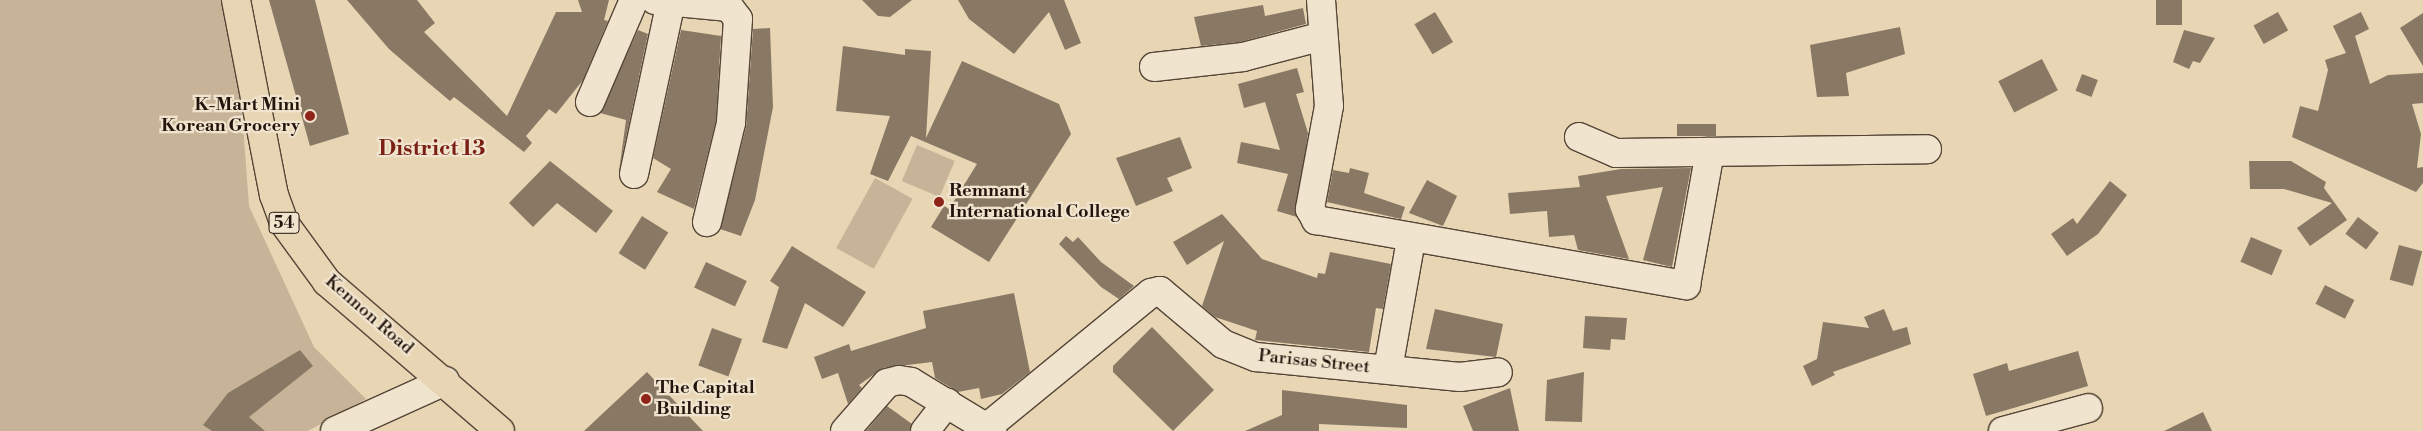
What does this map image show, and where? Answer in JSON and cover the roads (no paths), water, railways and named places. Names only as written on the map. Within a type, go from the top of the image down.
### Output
[{"type":"highway","name":"Kennon Road","points":[[236,0],[274,195],[284,223],[327,282],[433,380],[500,431]]},
{"type":"street","points":[[590,102],[634,0]]},
{"type":"street","points":[[1321,0],[1326,137],[1310,213],[1316,220],[1411,240],[1479,246],[1686,285],[1710,152]]},
{"type":"street","points":[[634,174],[663,1],[729,7],[738,19],[731,123],[707,222]]},
{"type":"street","points":[[1154,68],[1252,55],[1323,36]]},
{"type":"street","points":[[1579,137],[1616,153],[1927,149]]},
{"type":"street","name":"Parisas Street","points":[[845,431],[892,380],[911,382],[989,429],[1151,293],[1160,291],[1223,344],[1241,353],[1289,363],[1388,369],[1411,240]]},
{"type":"street","points":[[1388,369],[1460,377],[1498,372]]},
{"type":"street","points":[[335,431],[433,380]]},
{"type":"street","points":[[925,431],[947,403]]},
{"type":"street","points":[[2003,431],[2088,408]]},
{"type":"place","name":"K-Mart Mini Korean Grocery","points":[[310,116]]},
{"type":"place","name":"Remnant International College","points":[[939,202]]},
{"type":"place","name":"The Capital Building","points":[[646,399]]},
{"type":"district","name":"District 13","points":[[432,149]]}]
